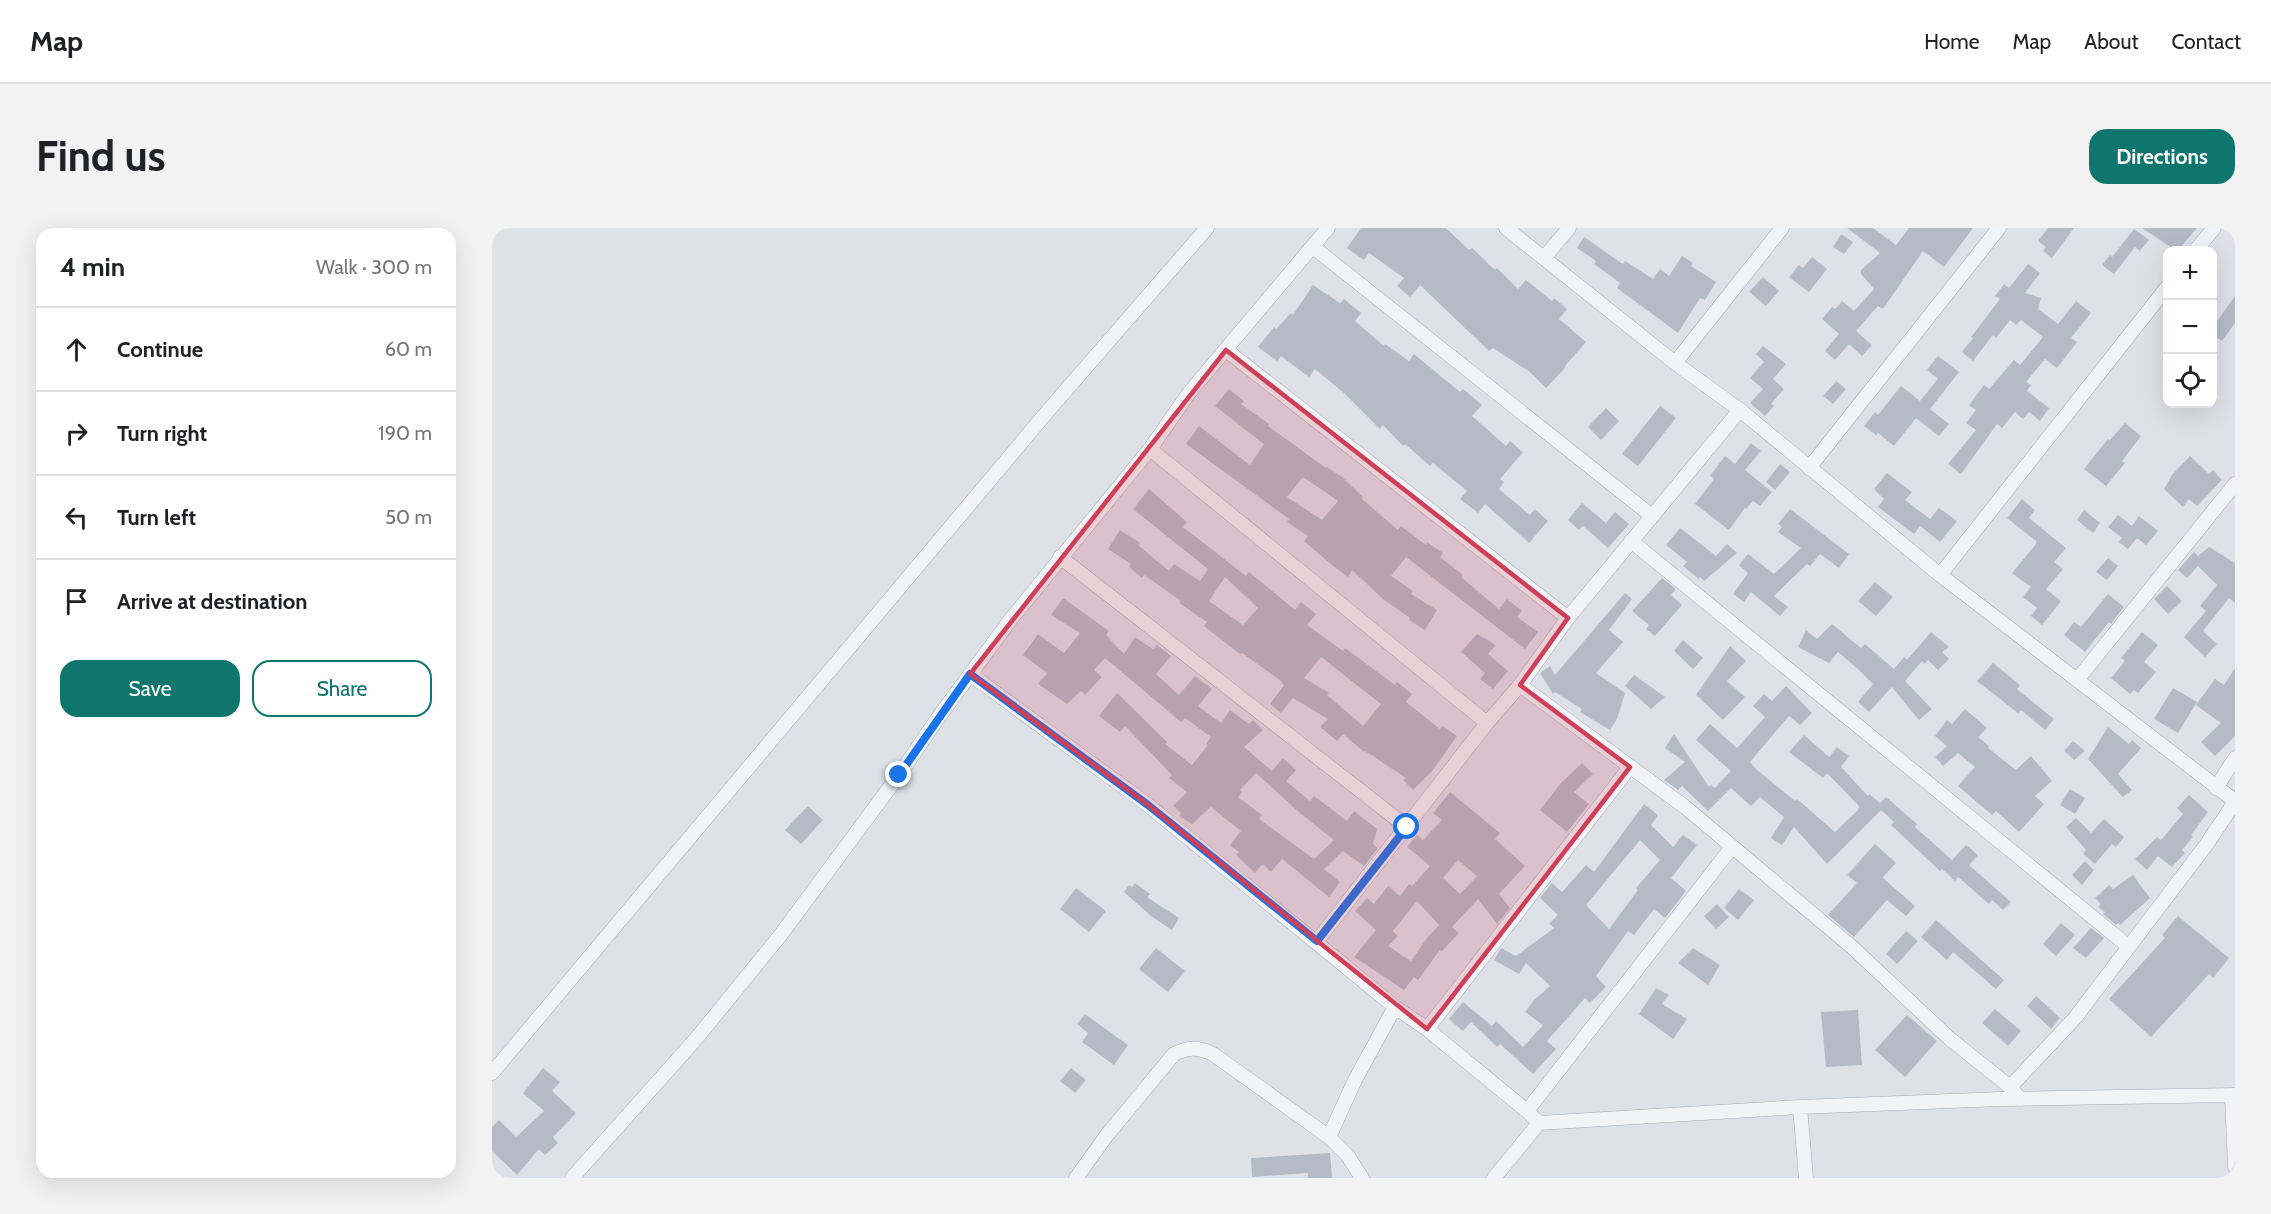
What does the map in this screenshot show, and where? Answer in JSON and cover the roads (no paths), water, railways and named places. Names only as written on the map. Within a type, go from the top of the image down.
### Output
[{"type":"street","points":[[492,1073],[1047,412],[1207,228]]},
{"type":"street","points":[[572,1178],[695,1040],[779,937],[899,775],[970,674],[1060,557],[1150,449],[1189,393],[1328,228]]},
{"type":"street","points":[[1506,228],[1675,363],[1740,410],[1940,575],[2235,802],[2206,845],[2075,1018],[2010,1087]]},
{"type":"street","points":[[1544,258],[1569,228]]},
{"type":"street","points":[[1675,363],[1782,228]]},
{"type":"street","points":[[1809,468],[1999,228]]},
{"type":"street","points":[[2199,246],[2214,228]]},
{"type":"street","points":[[1313,247],[1652,516]]},
{"type":"street","points":[[1940,575],[2163,292]]},
{"type":"street","points":[[1227,350],[1568,618]]},
{"type":"street","points":[[1317,941],[1487,723],[1520,685],[1568,618],[1740,410]]},
{"type":"street","points":[[1150,449],[1487,723]]},
{"type":"street","points":[[2077,680],[2235,484]]},
{"type":"street","points":[[1631,541],[2128,946]]},
{"type":"street","points":[[1060,557],[1407,827]]},
{"type":"street","points":[[970,674],[1148,805],[1395,1007],[1427,1029],[1539,1123]]},
{"type":"street","points":[[1520,685],[1685,807],[1852,947],[1950,1039],[2010,1087],[2020,1099]]},
{"type":"street","points":[[2216,788],[2235,758]]},
{"type":"street","points":[[1427,1029],[1630,767]]},
{"type":"street","points":[[1527,1111],[1731,847]]},
{"type":"street","points":[[1329,1137],[1355,1080],[1395,1007]]},
{"type":"street","points":[[1076,1178],[1107,1135],[1174,1054],[1186,1048],[1201,1048],[1213,1054],[1329,1137],[1347,1156],[1362,1178]]},
{"type":"street","points":[[1494,1178],[1539,1123],[1800,1107],[2020,1099],[2234,1096],[2235,1167]]},
{"type":"street","points":[[1800,1107],[1806,1178]]}]
